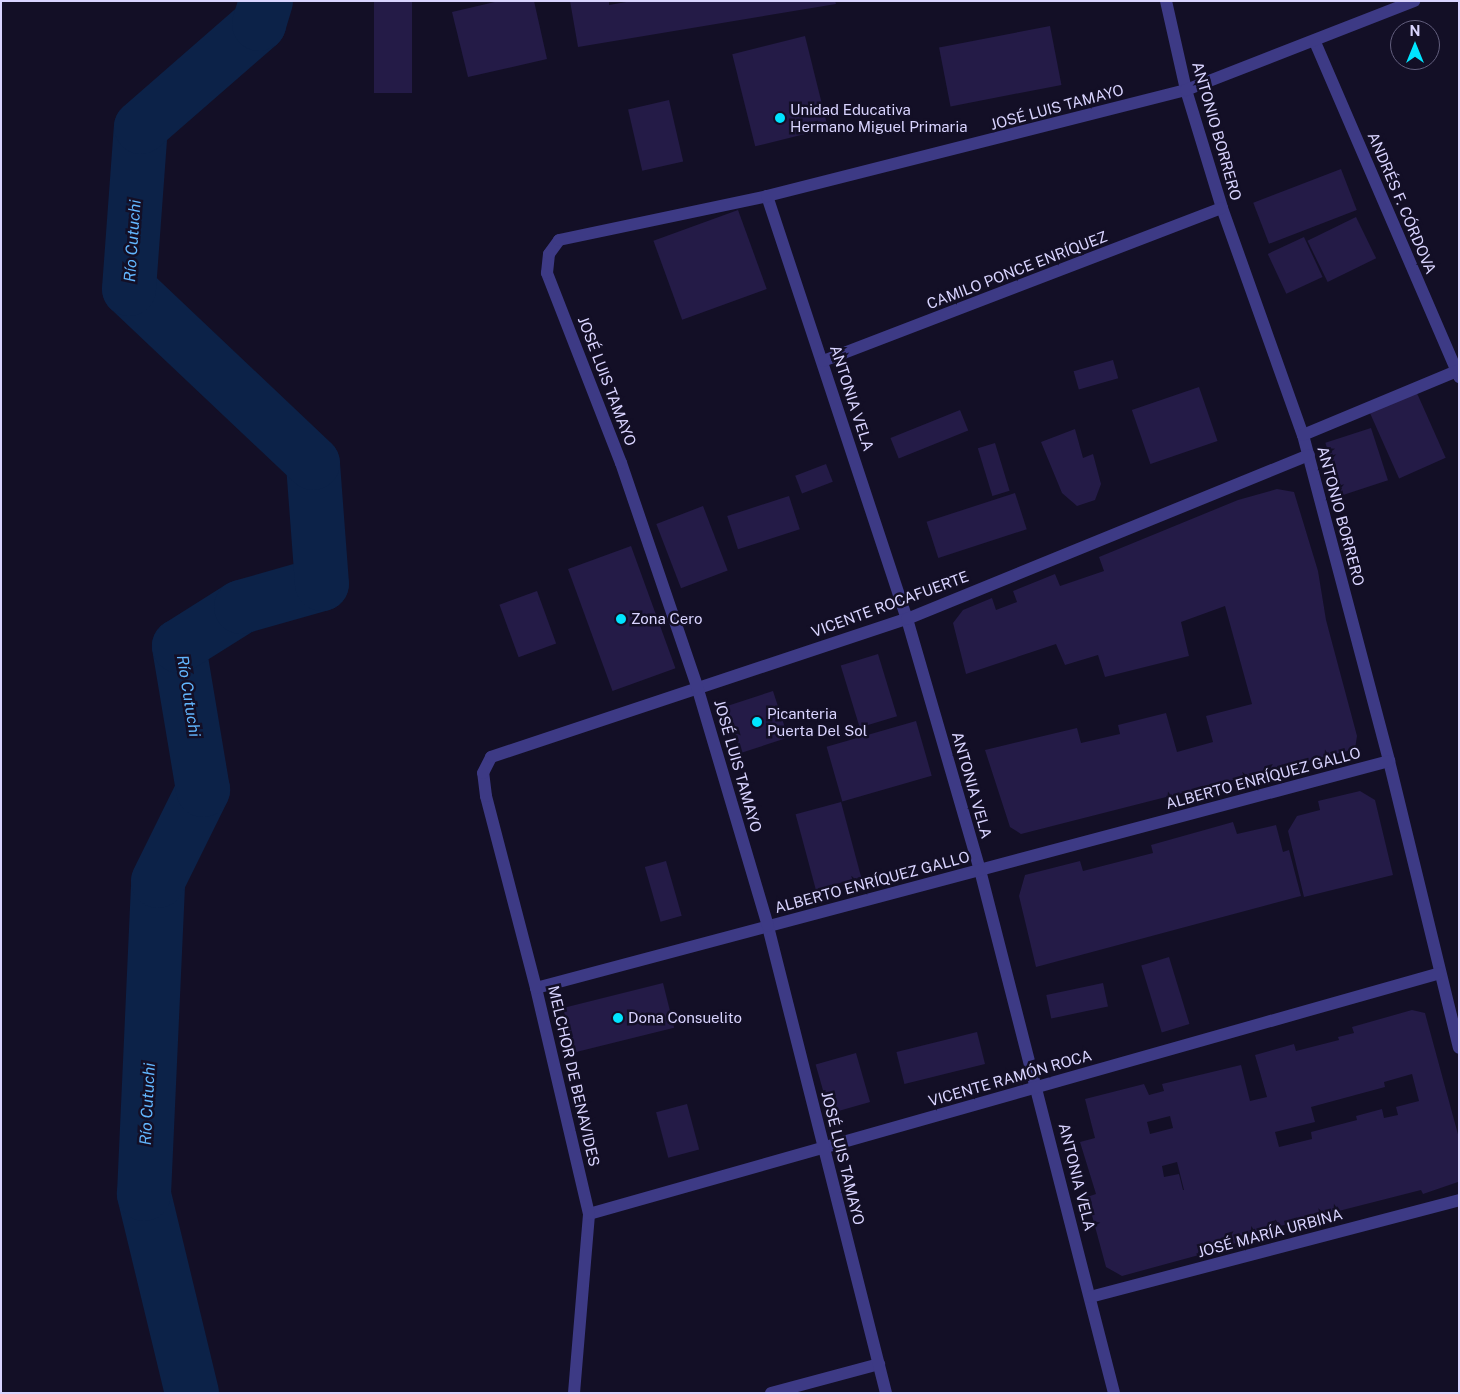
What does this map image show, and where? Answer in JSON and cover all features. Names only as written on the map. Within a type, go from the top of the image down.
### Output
[{"type":"street","name":"ANTONIO BORRERO","points":[[1166,1],[1186,90],[1222,208],[1309,455],[1389,761],[1459,1048]]},
{"type":"street","name":"JOSÉ LUIS TAMAYO","points":[[886,1393],[768,926],[698,689],[621,463],[547,273],[549,254],[559,240],[767,196],[1186,90],[1315,42],[1414,1]]},
{"type":"street","name":"ANDRÉS F. CÓRDOVA","points":[[1315,42],[1458,373]]},
{"type":"street","name":"ANTONIA VELA","points":[[767,196],[907,619],[980,870],[1038,1087],[1114,1393]]},
{"type":"street","name":"CAMILO PONCE ENRÍQUEZ","points":[[823,361],[1222,208]]},
{"type":"street","points":[[1303,435],[1458,373]]},
{"type":"street","name":"VICENTE ROCAFUERTE","points":[[483,773],[491,757],[907,619],[1309,455]]},
{"type":"street","name":"ALBERTO ENRÍQUEZ GALLO","points":[[536,988],[1389,761]]},
{"type":"street","name":"MELCHOR DE BENAVIDES","points":[[483,773],[486,796],[536,988],[589,1214],[574,1393]]},
{"type":"street","name":"VICENTE RAMÓN ROCA","points":[[589,1214],[1440,973]]},
{"type":"street","name":"JOSÉ MARÍA URBINA","points":[[1090,1297],[1459,1200]]},
{"type":"street","points":[[771,1393],[879,1364]]},
{"type":"building","points":[[374,1],[412,1],[412,93],[374,93]]},
{"type":"building","points":[[499,1],[534,1],[547,59],[468,77],[452,12]]},
{"type":"building","points":[[570,1],[609,1],[609,5],[632,1],[835,1],[836,4],[578,47]]},
{"type":"building","points":[[1050,26],[1061,85],[951,106],[939,48]]},
{"type":"building","points":[[805,36],[828,128],[755,146],[732,54]]},
{"type":"building","points":[[669,100],[683,161],[642,171],[628,109]]},
{"type":"building","points":[[1341,169],[1357,210],[1269,244],[1253,203]]},
{"type":"building","points":[[738,210],[767,289],[682,320],[653,241]]},
{"type":"building","points":[[1356,217],[1376,258],[1328,282],[1307,241]]},
{"type":"building","points":[[1304,237],[1323,277],[1286,294],[1268,254]]},
{"type":"building","points":[[1113,360],[1118,378],[1079,390],[1074,371]]},
{"type":"building","points":[[1199,387],[1218,441],[1150,464],[1132,410]]},
{"type":"building","points":[[1416,391],[1446,458],[1399,478],[1369,412]]},
{"type":"building","points":[[960,410],[968,430],[899,458],[890,438]]},
{"type":"building","points":[[1371,428],[1388,480],[1342,495],[1325,443]]},
{"type":"building","points":[[1075,429],[1083,458],[1093,454],[1101,484],[1095,500],[1077,506],[1062,493],[1041,442]]},
{"type":"building","points":[[995,443],[1010,491],[992,496],[978,448]]},
{"type":"building","points":[[826,464],[833,482],[802,494],[795,476]]},
{"type":"building","points":[[1277,489],[1294,492],[1318,571],[1326,620],[1357,736],[1355,749],[1021,834],[1010,827],[985,750],[1077,728],[1081,743],[1120,734],[1118,725],[1166,713],[1177,752],[1213,742],[1206,716],[1252,704],[1225,606],[1181,622],[1189,656],[1105,677],[1098,655],[1065,665],[1056,644],[966,674],[953,623],[963,610],[992,598],[996,610],[1017,602],[1013,591],[1055,574],[1060,586],[1104,571],[1099,557],[1238,500]]},
{"type":"building","points":[[1015,493],[1027,529],[938,558],[927,522]]},
{"type":"building","points":[[789,496],[800,529],[738,549],[727,516]]},
{"type":"building","points":[[703,506],[728,570],[681,588],[656,524]]},
{"type":"building","name":"Zona Cero","points":[[631,546],[675,668],[613,691],[568,569]]},
{"type":"building","points":[[537,591],[556,644],[519,657],[499,605]]},
{"type":"building","points":[[878,654],[897,716],[860,728],[841,665]]},
{"type":"building","name":"Picanteria Puerta Del Sol","points":[[773,691],[788,738],[742,753],[726,706]]},
{"type":"building","points":[[916,721],[932,776],[842,801],[827,747]]},
{"type":"building","points":[[1360,791],[1375,800],[1393,875],[1304,897],[1288,831],[1297,816],[1320,810],[1318,801]]},
{"type":"building","points":[[841,802],[861,877],[816,890],[796,814]]},
{"type":"building","points":[[1233,822],[1237,834],[1276,825],[1283,852],[1289,850],[1301,896],[1036,967],[1019,896],[1025,875],[1080,861],[1083,871],[1153,853],[1151,845]]},
{"type":"building","points":[[666,861],[682,916],[661,922],[645,867]]},
{"type":"building","points":[[1169,957],[1189,1024],[1162,1032],[1141,965]]},
{"type":"building","name":"Dona Consuelito","points":[[663,983],[674,1028],[574,1053],[563,1008]]},
{"type":"building","points":[[1103,983],[1108,1006],[1051,1019],[1046,995]]},
{"type":"building","points":[[1412,1010],[1425,1013],[1459,1138],[1458,1182],[1423,1194],[1421,1190],[1240,1236],[1240,1242],[1198,1252],[1199,1255],[1122,1276],[1106,1267],[1087,1197],[1096,1194],[1080,1142],[1095,1138],[1085,1099],[1144,1084],[1149,1095],[1164,1091],[1162,1084],[1241,1065],[1250,1101],[1267,1097],[1255,1055],[1294,1044],[1296,1051],[1339,1040],[1338,1037],[1354,1033],[1352,1027]],"holes":[[[1412,1074],[1419,1101],[1396,1107],[1398,1115],[1384,1118],[1382,1109],[1356,1116],[1357,1120],[1311,1132],[1312,1139],[1279,1147],[1275,1132],[1315,1122],[1311,1107],[1385,1087],[1384,1082]],[[1170,1116],[1173,1128],[1150,1134],[1147,1122]],[[1177,1162],[1184,1190],[1179,1174],[1164,1177],[1162,1166]]]},
{"type":"building","points":[[977,1032],[985,1064],[904,1084],[896,1052]]},
{"type":"building","points":[[856,1053],[870,1102],[830,1114],[816,1065]]},
{"type":"building","points":[[687,1104],[699,1149],[668,1158],[656,1112]]},
{"type":"waterway","name":"Río Cutuchi","points":[[192,1393],[144,1194],[158,881],[203,790],[179,646],[241,607],[322,584],[313,463],[129,289],[141,127],[259,24],[266,1]]},
{"type":"place","name":"Unidad Educativa Hermano Miguel Primaria","points":[[780,118]]},
{"type":"place","name":"Zona Cero","points":[[621,619]]},
{"type":"place","name":"Picanteria Puerta Del Sol","points":[[757,722]]},
{"type":"place","name":"Dona Consuelito","points":[[618,1018]]}]
